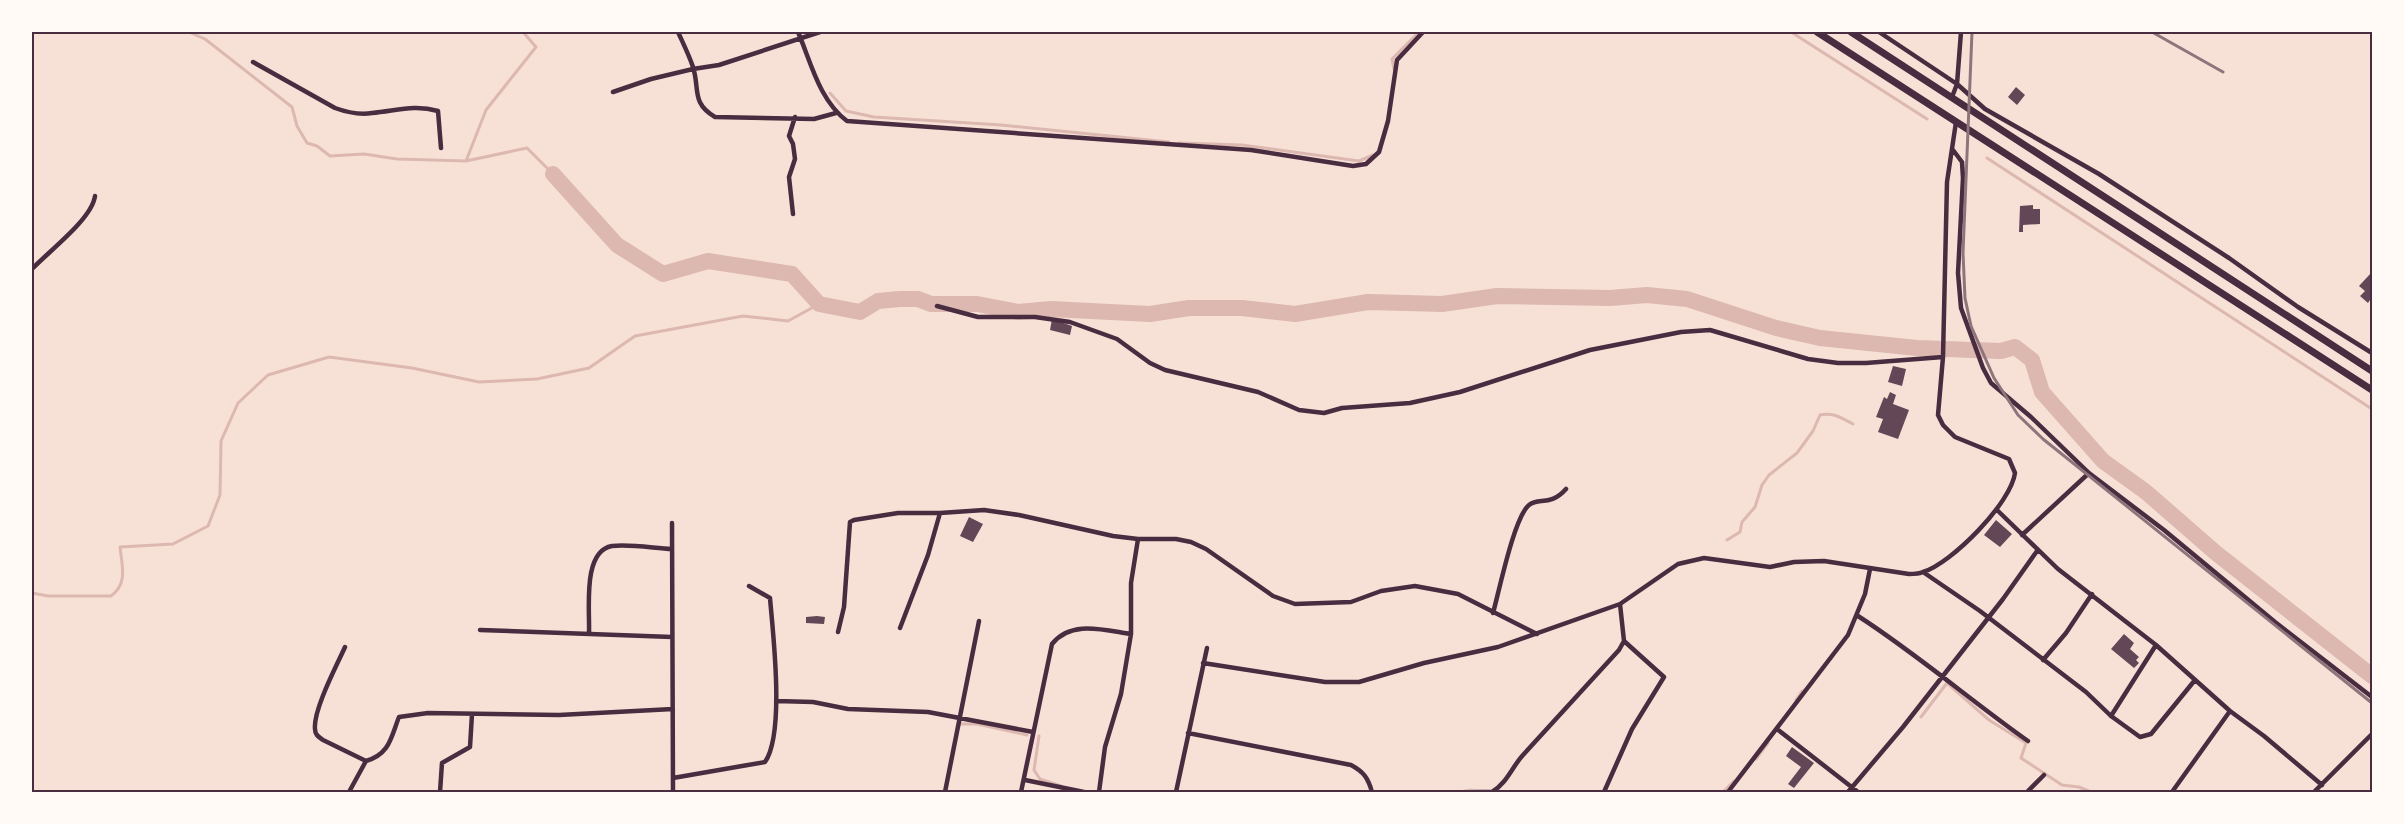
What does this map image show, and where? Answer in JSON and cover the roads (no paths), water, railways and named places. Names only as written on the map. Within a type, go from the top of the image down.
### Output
[{"type":"main road","points":[[1817,32],[2373,390]]},
{"type":"main road","points":[[1851,32],[2373,371]]},
{"type":"street","points":[[678,32],[693,69],[698,102],[702,108],[715,117],[814,119],[837,113]]},
{"type":"street","points":[[614,92],[693,69],[719,65],[799,34],[820,32]]},
{"type":"street","points":[[799,34],[812,72],[837,113],[847,121],[1251,150],[1353,166],[1366,164],[1379,152],[1397,60],[1423,32]]},
{"type":"street","points":[[1879,32],[1957,84],[1985,109],[2099,174],[2237,263],[2298,307],[2373,352]]},
{"type":"street","points":[[1952,97],[1957,84],[1961,32]]},
{"type":"street","points":[[253,62],[335,108],[347,112],[372,114],[408,107],[438,111],[441,148]]},
{"type":"street","points":[[793,214],[789,177],[795,159],[793,144],[789,136],[795,117]]},
{"type":"street","points":[[1203,663],[1325,682],[1346,683],[1498,647],[1620,604],[1678,564],[1694,559],[1712,559],[1770,567],[1794,562],[1824,561],[1910,574],[1923,572],[1973,536],[2006,498],[2014,478],[2014,468],[2009,459],[1955,437],[1943,425],[1938,406],[1944,334],[1947,182],[1956,122]]},
{"type":"street","points":[[1953,150],[1962,162],[1963,178],[1958,273],[1961,308],[1983,368],[1991,383],[2031,417],[2088,473],[2164,530],[2275,622],[2373,697]]},
{"type":"street","points":[[32,269],[86,218],[94,204],[95,196]]},
{"type":"street","points":[[937,306],[978,317],[1035,316],[1070,322],[1117,339],[1150,363],[1165,370],[1258,392],[1299,410],[1324,413],[1342,408],[1410,404],[1460,392],[1590,350],[1690,331],[1710,330],[1808,359],[1838,363],[1866,363],[1943,355]]},
{"type":"street","points":[[2022,535],[2088,473]]},
{"type":"street","points":[[1494,613],[1514,536],[1526,507],[1532,503],[1553,500],[1566,489]]},
{"type":"street","points":[[838,632],[844,607],[850,522],[898,513],[984,510],[999,511],[1103,534],[1138,539],[1176,539],[1191,542],[1221,558],[1273,596],[1295,604],[1351,602],[1381,591],[1415,586],[1458,594],[1537,633]]},
{"type":"street","points":[[1997,510],[2037,551],[2156,645],[2230,711],[2264,736],[2322,785]]},
{"type":"street","points":[[900,628],[928,555],[940,513]]},
{"type":"street","points":[[672,523],[673,792]]},
{"type":"street","points":[[1099,792],[1105,747],[1121,694],[1131,634],[1131,583],[1138,539]]},
{"type":"street","points":[[589,633],[592,564],[599,551],[613,546],[672,549]]},
{"type":"street","points":[[1850,790],[1943,676],[2037,551]]},
{"type":"street","points":[[1728,792],[1848,635],[1858,616],[1870,569]]},
{"type":"street","points":[[1923,572],[2086,692],[2111,716],[2140,737],[2151,734],[2196,680]]},
{"type":"street","points":[[673,778],[765,762],[771,754],[777,672],[770,598],[749,586]]},
{"type":"street","points":[[2043,660],[2066,633],[2092,594]]},
{"type":"street","points":[[1474,792],[1494,792],[1504,783],[1512,768],[1616,654],[1624,641],[1620,604]]},
{"type":"street","points":[[1858,616],[1943,676],[2028,741]]},
{"type":"street","points":[[945,792],[979,621]]},
{"type":"street","points":[[1021,792],[1052,644],[1064,631],[1075,629],[1131,634]]},
{"type":"street","points":[[480,630],[672,637]]},
{"type":"street","points":[[1604,792],[1632,729],[1664,677],[1624,641]]},
{"type":"street","points":[[2111,716],[2156,645]]},
{"type":"street","points":[[345,647],[323,699],[315,730],[323,740],[366,760],[381,755],[387,749],[399,717],[403,714],[428,712],[559,715],[673,709]]},
{"type":"street","points":[[1176,792],[1207,648]]},
{"type":"street","points":[[776,701],[813,702],[848,709],[928,712],[1033,732]]},
{"type":"street","points":[[2172,792],[2230,711]]},
{"type":"street","points":[[440,792],[442,763],[468,750],[471,744],[472,714]]},
{"type":"street","points":[[1777,729],[1850,790],[1858,792]]},
{"type":"street","points":[[1188,733],[1350,765],[1366,776],[1372,792]]},
{"type":"street","points":[[2314,792],[2373,734]]},
{"type":"street","points":[[349,792],[366,760]]},
{"type":"street","points":[[2027,792],[2044,775]]},
{"type":"street","points":[[1025,780],[1084,792]]},
{"type":"waterway","points":[[189,32],[205,39],[292,107],[297,126],[307,143],[317,146],[330,156],[364,154],[397,159],[466,161],[527,148],[553,174]]},
{"type":"waterway","points":[[466,161],[486,110],[536,47],[523,32]]},
{"type":"waterway","points":[[1394,69],[1392,59],[1419,32]]},
{"type":"waterway","points":[[1791,32],[1927,119]]},
{"type":"waterway","points":[[830,93],[846,111],[874,117],[1001,125],[1169,142]]},
{"type":"waterway","points":[[1179,143],[1242,145],[1359,161],[1373,155]]},
{"type":"waterway","points":[[1987,158],[2372,409]]},
{"type":"waterway","points":[[553,174],[617,245],[663,274],[708,261],[792,274],[819,304],[860,312],[878,301],[900,299],[918,299],[931,304],[977,304],[1018,312],[1051,309],[1150,314],[1189,308],[1242,308],[1295,314],[1368,302],[1442,304],[1497,296],[1610,298],[1647,295],[1687,299],[1776,328],[1820,338],[1917,348],[2001,351],[2015,347],[2032,360],[2042,392],[2103,461],[2146,492],[2216,553],[2372,676]]},
{"type":"waterway","points":[[32,593],[48,596],[111,596],[122,580],[120,547],[173,544],[208,526],[220,495],[221,441],[238,403],[268,375],[329,357],[412,368],[479,382],[537,379],[589,368],[635,336],[743,316],[788,321],[819,304]]},
{"type":"waterway","points":[[1727,540],[1740,532],[1742,522],[1755,507],[1762,485],[1769,475],[1797,453],[1813,431],[1820,415],[1833,415],[1853,424]]},
{"type":"waterway","points":[[1921,717],[1947,683],[1989,720],[2026,743],[2021,758],[2062,785],[2079,787],[2091,792]]},
{"type":"waterway","points":[[1796,700],[1802,691]]},
{"type":"waterway","points":[[961,724],[977,724],[1027,735]]},
{"type":"waterway","points":[[1039,736],[1034,770],[1040,779],[1061,786]]},
{"type":"waterway","points":[[1756,759],[1768,743]]},
{"type":"waterway","points":[[1723,792],[1734,781]]},
{"type":"waterway","points":[[1459,792],[1472,790]]},
{"type":"railway","points":[[1972,32],[1963,253],[1965,298],[1971,326],[1994,378],[2018,415],[2043,439],[2372,703]]},
{"type":"railway","points":[[2152,32],[2223,72]]}]
